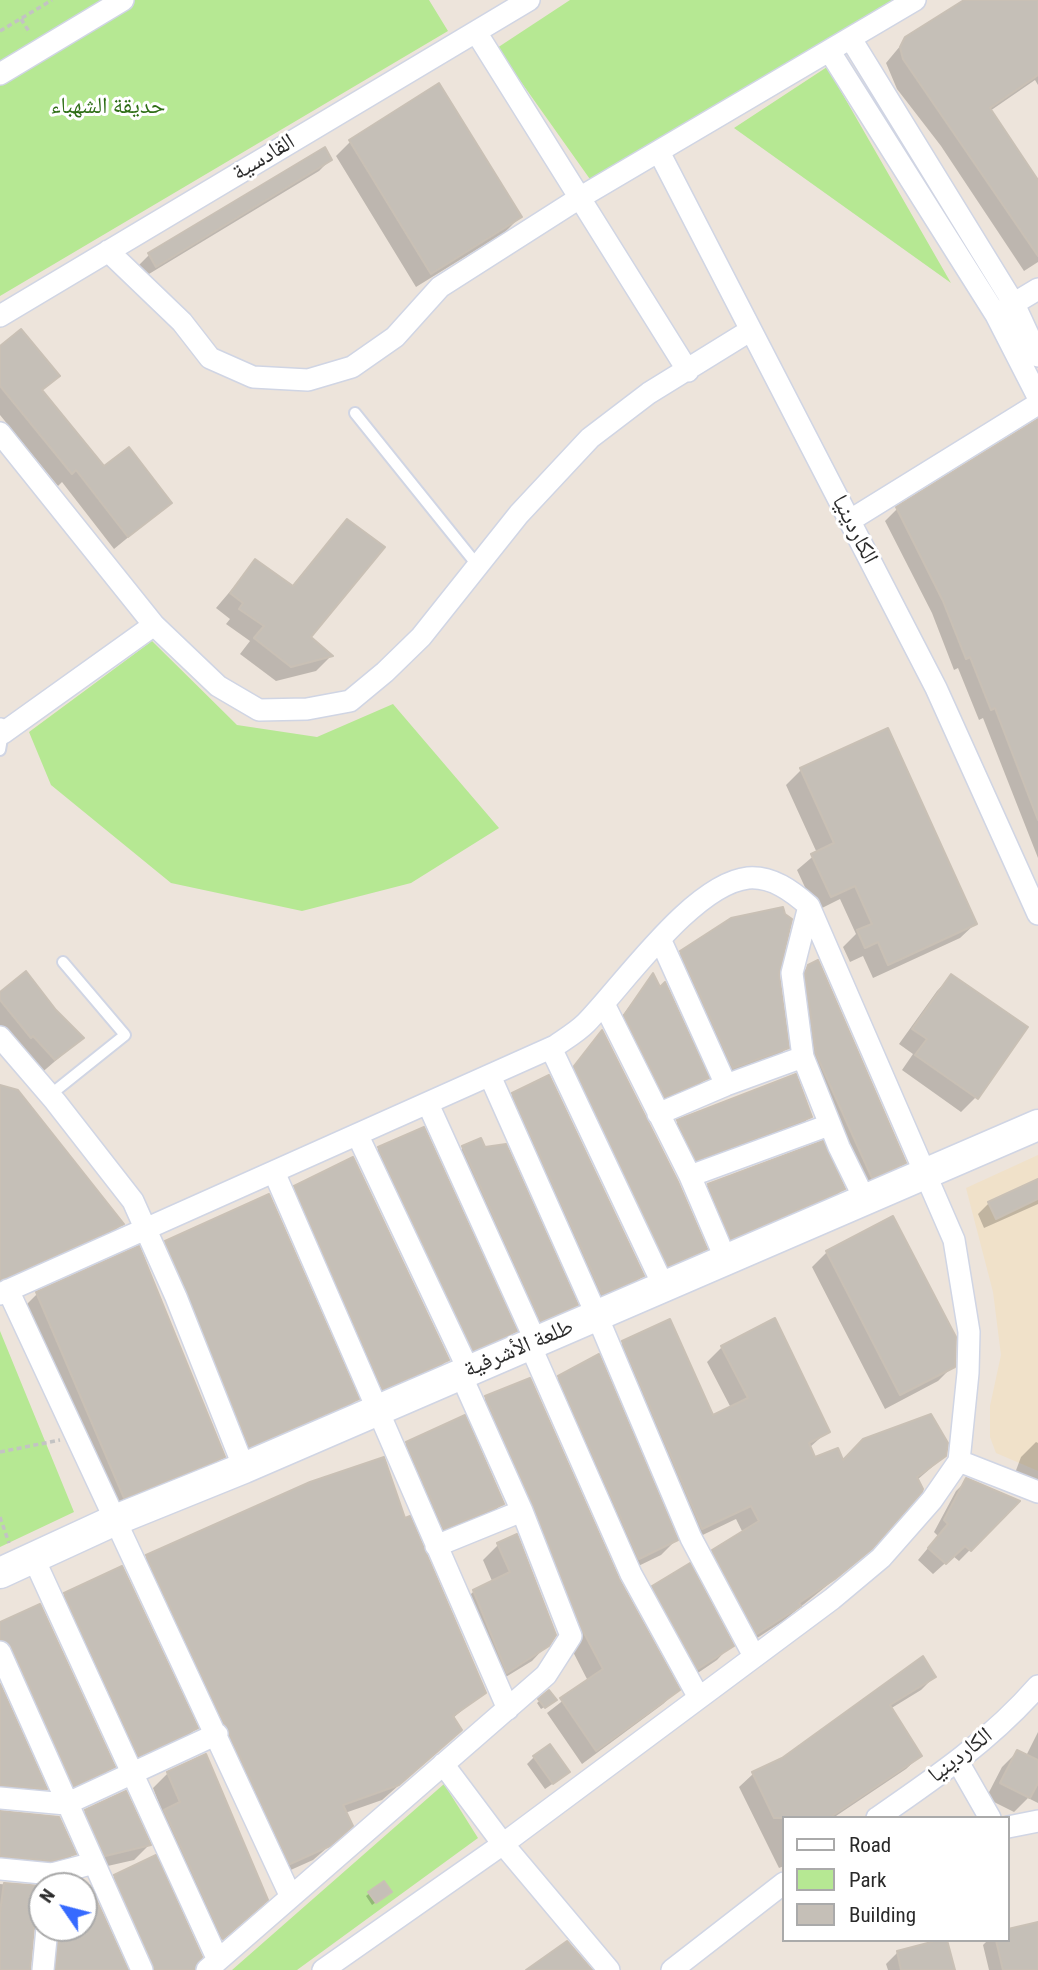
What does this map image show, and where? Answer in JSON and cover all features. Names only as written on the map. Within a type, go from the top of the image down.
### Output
[{"type":"main road","name":"طلعة الأشرفية","points":[[0,1573],[113,1521],[244,1468],[1038,1125]]},
{"type":"street","points":[[0,74],[123,0]]},
{"type":"street","name":"القادسية","points":[[0,316],[527,0]]},
{"type":"street","points":[[108,251],[182,322],[210,358],[253,377],[308,380],[352,368],[395,337],[440,286],[581,197],[915,0]]},
{"type":"street","points":[[476,32],[688,371]]},
{"type":"street","points":[[851,39],[1005,309],[1038,397]]},
{"type":"street","points":[[830,52],[1038,356]]},
{"type":"street","name":"الكاردينيا","points":[[659,152],[936,688],[1035,900]]},
{"type":"street","points":[[1005,309],[1038,289]]},
{"type":"street","points":[[0,433],[154,625],[218,686],[259,710],[307,709],[350,701],[385,673],[421,637],[519,514],[590,438],[649,393],[751,330]]},
{"type":"street","points":[[849,521],[1038,404]]},
{"type":"street","points":[[1,737],[154,625]]},
{"type":"street","points":[[291,1897],[217,1734],[4,1292],[551,1048],[583,1026],[662,941],[677,921],[725,885],[748,878],[769,880],[792,890],[809,906],[954,1240],[964,1288],[968,1373],[959,1461],[932,1500],[881,1558],[832,1599],[698,1696],[503,1844],[323,1970]]},
{"type":"street","points":[[809,906],[792,973],[803,1057],[829,1125],[865,1200]]},
{"type":"street","points":[[662,941],[726,1084]]},
{"type":"street","points":[[604,1004],[690,1177],[726,1260]]},
{"type":"street","points":[[0,1037],[50,1095],[133,1201],[177,1297],[244,1468]]},
{"type":"street","points":[[551,1048],[664,1287]]},
{"type":"street","points":[[658,1114],[726,1084],[803,1057]]},
{"type":"street","points":[[490,1076],[597,1316],[691,1538],[754,1656]]},
{"type":"street","points":[[428,1104],[631,1574],[698,1696]]},
{"type":"street","points":[[690,1177],[829,1125]]},
{"type":"street","points":[[34,1559],[133,1774],[213,1965],[547,1675],[571,1636],[465,1373],[358,1136]]},
{"type":"street","points":[[274,1172],[508,1709]]},
{"type":"street","points":[[959,1461],[1038,1492]]},
{"type":"street","points":[[436,1546],[522,1511]]},
{"type":"street","points":[[0,1652],[142,1970]]},
{"type":"street","name":"الكاردينيا","points":[[880,1816],[958,1762],[1018,1709],[1038,1686]]},
{"type":"street","points":[[0,1798],[66,1804],[217,1734]]},
{"type":"street","points":[[958,1762],[989,1816]]},
{"type":"street","points":[[443,1764],[503,1844],[609,1970]]},
{"type":"street","points":[[1010,1827],[1038,1822]]},
{"type":"street","points":[[71,1872],[93,1863]]},
{"type":"street","points":[[0,1869],[28,1875]]},
{"type":"street","points":[[671,1970],[782,1885]]},
{"type":"street","points":[[43,1970],[46,1942]]},
{"type":"lane","points":[[355,413],[478,566]]},
{"type":"lane","points":[[50,1095],[125,1035],[63,962]]},
{"type":"path","points":[[0,31],[52,0]]},
{"type":"path","points":[[0,1452],[75,1437]]},
{"type":"path","points":[[0,1517],[9,1542]]},
{"type":"shaded area","points":[[1038,1155],[1038,1471],[996,1453],[990,1437],[990,1406],[1001,1355],[993,1292],[966,1188]]},
{"type":"green space","name":"حديقة الشهباء","points":[[0,0],[429,0],[448,31],[0,296]]},
{"type":"green space","points":[[570,0],[897,0],[592,182],[497,48]]},
{"type":"green space","points":[[827,67],[951,283],[734,128]]},
{"type":"green space","points":[[152,641],[237,725],[317,737],[393,704],[499,828],[411,883],[302,911],[171,883],[51,785],[29,732]]},
{"type":"green space","points":[[0,1331],[74,1512],[0,1547]]},
{"type":"green space","points":[[444,1784],[478,1838],[297,1970],[232,1970]]},
{"type":"building","points":[[964,0],[1038,0],[1038,75],[990,108],[1038,180],[1038,256],[903,59],[900,47],[905,37]]},
{"type":"building","points":[[439,83],[522,217],[431,274],[349,140]]},
{"type":"building","points":[[325,147],[332,160],[156,267],[148,253]]},
{"type":"building","points":[[21,329],[60,376],[42,390],[104,466],[129,447],[172,503],[128,537],[76,470],[72,474],[0,386],[0,346]]},
{"type":"building","points":[[1038,419],[1038,820],[995,708],[991,710],[970,657],[966,659],[943,601],[896,507]]},
{"type":"building","points":[[347,519],[385,547],[311,637],[333,656],[291,667],[254,638],[264,626],[239,609],[243,603],[230,593],[255,559],[293,586]]},
{"type":"building","points":[[888,728],[977,924],[888,965],[878,942],[865,948],[857,930],[872,924],[855,886],[831,897],[811,854],[834,843],[800,768]]},
{"type":"building","points":[[783,907],[785,914],[792,919],[779,974],[789,1048],[733,1068],[680,951],[731,918]]},
{"type":"building","points":[[818,960],[906,1163],[872,1178],[816,1054],[805,974],[808,965]]},
{"type":"building","points":[[26,971],[56,1010],[84,1038],[55,1060],[33,1036],[31,1038],[0,1000],[0,992]]},
{"type":"building","points":[[653,973],[660,987],[665,982],[709,1078],[665,1097],[624,1015]]},
{"type":"building","points":[[951,974],[1028,1027],[978,1099],[915,1055],[927,1039],[912,1029]]},
{"type":"building","points":[[602,1030],[678,1182],[707,1249],[668,1266],[574,1066]]},
{"type":"building","points":[[796,1074],[812,1117],[696,1160],[677,1120]]},
{"type":"building","points":[[549,1075],[644,1276],[602,1294],[512,1093]]},
{"type":"building","points":[[0,1085],[18,1090],[124,1224],[0,1280]]},
{"type":"building","points":[[424,1127],[517,1331],[473,1350],[378,1147]]},
{"type":"building","points":[[481,1138],[485,1147],[506,1144],[578,1305],[541,1321],[462,1146]]},
{"type":"building","points":[[823,1141],[845,1189],[731,1239],[708,1184]]},
{"type":"building","points":[[353,1157],[449,1360],[383,1389],[294,1186]]},
{"type":"building","points":[[1038,1179],[1038,1199],[996,1219],[988,1202]]},
{"type":"building","points":[[269,1194],[359,1399],[250,1447],[165,1241]]},
{"type":"building","points":[[893,1216],[956,1337],[955,1367],[900,1395],[826,1251]]},
{"type":"building","points":[[139,1246],[225,1457],[124,1498],[36,1292]]},
{"type":"building","points":[[775,1318],[830,1432],[809,1443],[815,1457],[838,1448],[843,1460],[863,1439],[931,1414],[948,1443],[946,1456],[917,1477],[922,1492],[872,1549],[835,1579],[799,1603],[801,1606],[757,1634],[712,1550],[759,1521],[751,1506],[702,1529],[622,1341],[670,1319],[713,1415],[748,1398],[721,1346]]},
{"type":"building","points":[[599,1354],[678,1540],[639,1559],[558,1376]]},
{"type":"building","points":[[530,1378],[619,1579],[680,1690],[596,1751],[560,1698],[603,1669],[583,1631],[534,1506],[485,1396]]},
{"type":"building","points":[[465,1415],[504,1504],[444,1529],[406,1442]]},
{"type":"building","points":[[384,1457],[405,1518],[410,1516],[486,1693],[453,1716],[462,1730],[399,1785],[343,1805],[353,1826],[330,1846],[290,1864],[146,1555],[310,1482]]},
{"type":"building","points":[[966,1478],[1020,1501],[971,1551],[965,1546],[946,1564],[928,1548],[948,1524],[944,1520]]},
{"type":"building","points":[[517,1534],[556,1635],[549,1646],[507,1673],[473,1590],[510,1572],[497,1543]]},
{"type":"building","points":[[690,1563],[734,1646],[698,1669],[652,1586]]},
{"type":"building","points":[[122,1566],[198,1728],[139,1756],[64,1593]]},
{"type":"building","points":[[40,1604],[115,1767],[74,1786],[12,1647],[0,1639],[0,1622]]},
{"type":"building","points":[[923,1656],[936,1677],[890,1705],[922,1756],[832,1816],[774,1818],[752,1772],[782,1758]]},
{"type":"building","points":[[0,1684],[47,1789],[0,1785]]},
{"type":"building","points":[[549,1690],[557,1700],[545,1708],[538,1699]]},
{"type":"building","points":[[550,1744],[570,1772],[553,1784],[533,1756]]},
{"type":"building","points":[[1017,1750],[1038,1760],[1038,1783],[1030,1798],[1000,1783]]},
{"type":"building","points":[[206,1754],[268,1900],[223,1939],[164,1810],[180,1802],[167,1772]]},
{"type":"building","points":[[126,1791],[151,1845],[105,1856],[85,1810]]},
{"type":"building","points":[[0,1811],[59,1817],[76,1854],[51,1861],[0,1856]]},
{"type":"building","points":[[156,1855],[202,1957],[194,1970],[155,1970],[114,1875]]},
{"type":"building","points":[[384,1881],[392,1892],[376,1903],[368,1892]]},
{"type":"building","points":[[4,1883],[28,1885],[28,1942],[33,1942],[30,1970],[0,1970],[0,1912]]},
{"type":"building","points":[[98,1904],[128,1970],[56,1970],[59,1942],[98,1942]]},
{"type":"building","points":[[1038,1922],[1038,1970],[1003,1970],[996,1942],[1010,1942],[1010,1929]]},
{"type":"building","points":[[567,1941],[592,1970],[526,1970]]},
{"type":"building","points":[[931,1942],[948,1942],[955,1970],[901,1970],[897,1951]]}]
